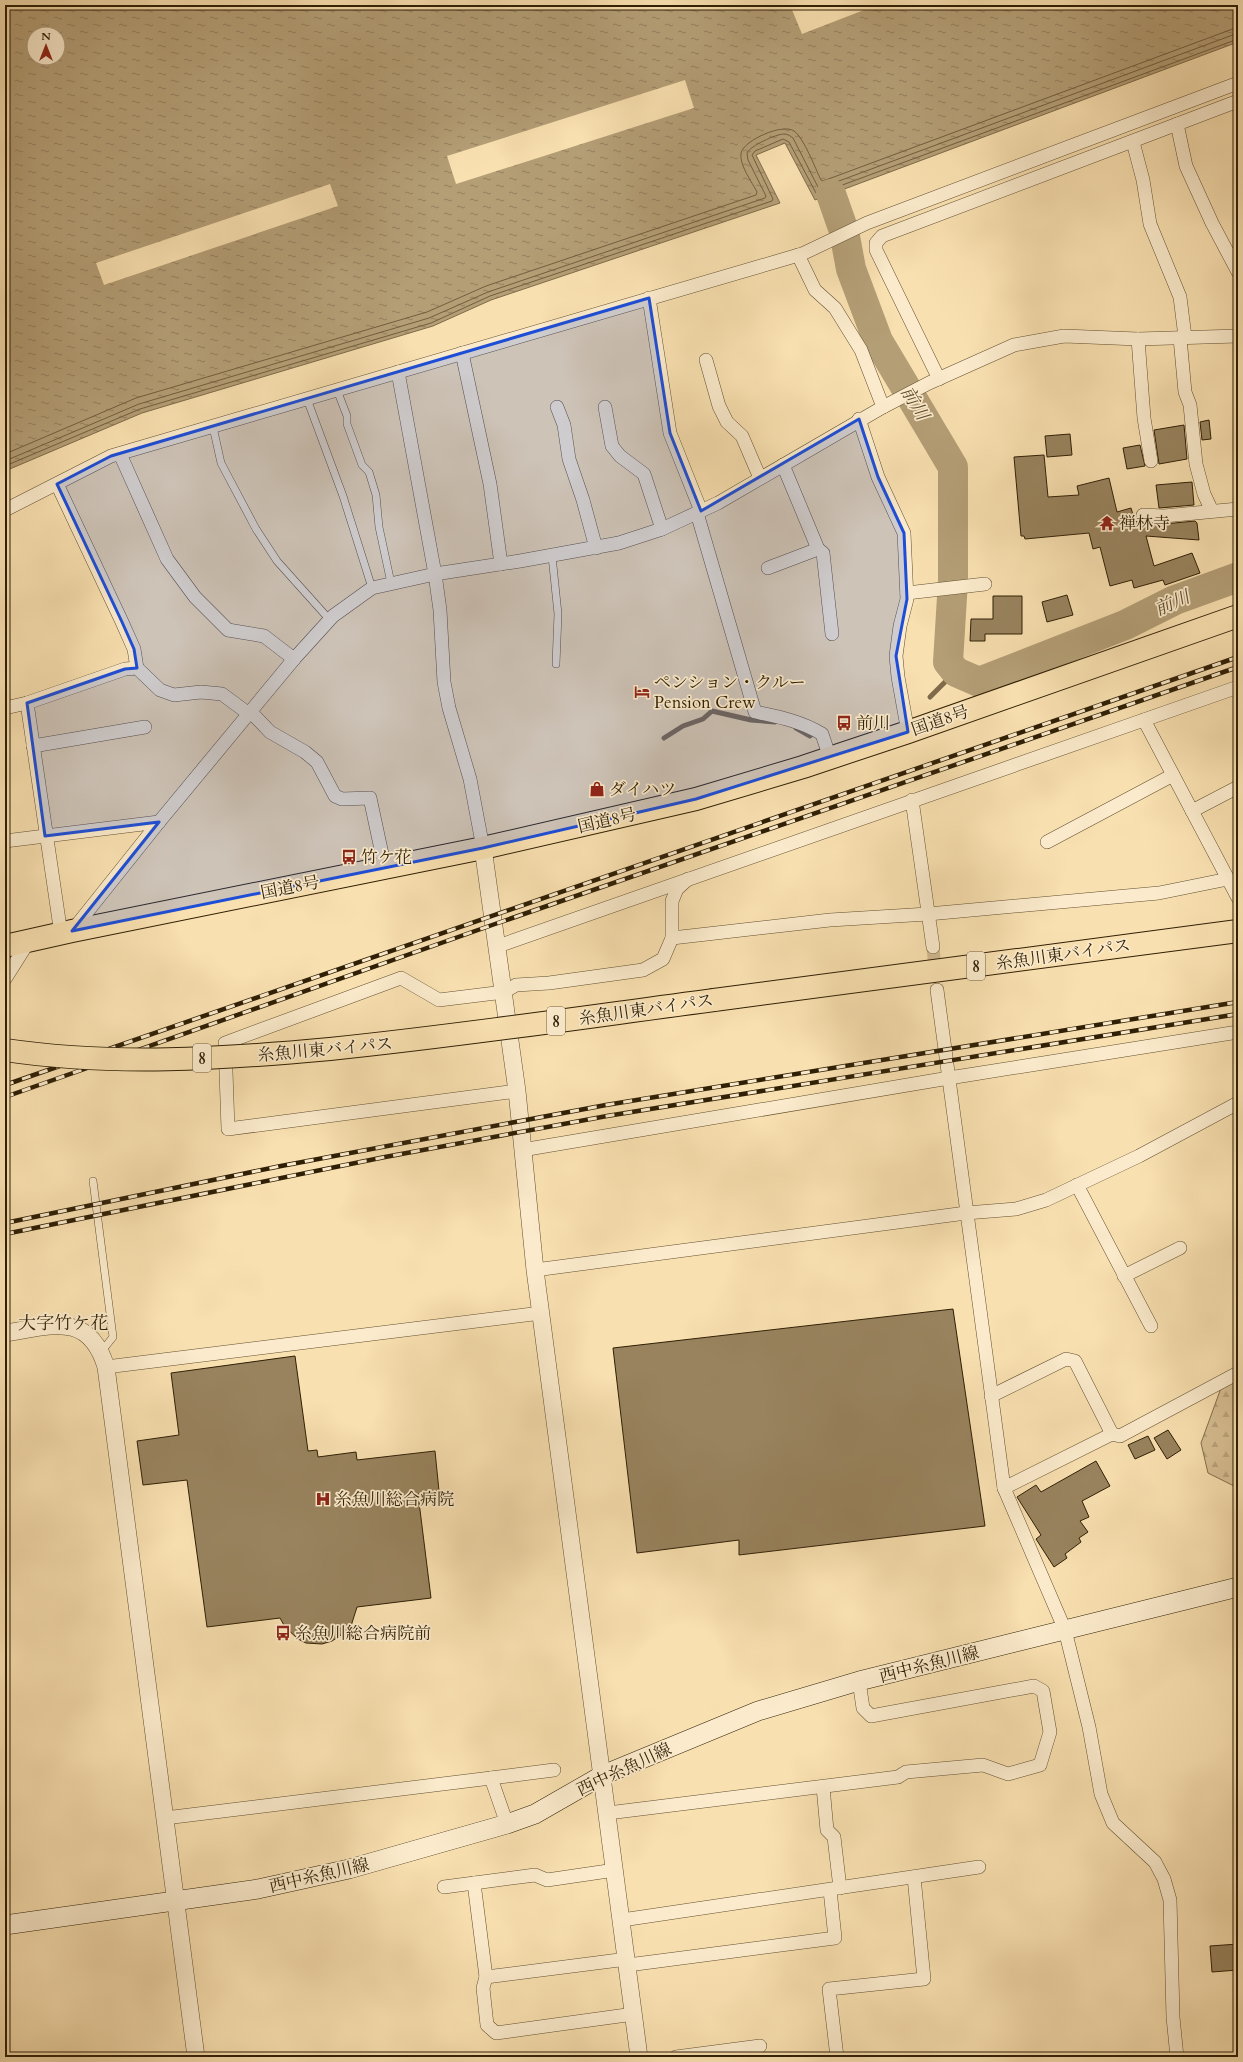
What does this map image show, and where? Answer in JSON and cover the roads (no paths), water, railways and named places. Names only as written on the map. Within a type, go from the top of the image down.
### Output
[{"type":"highway","name":"国道8号","points":[[5,946],[67,932],[483,848],[696,799],[830,758],[908,732],[1238,616]]},
{"type":"highway","name":"糸魚川東バイパス","points":[[5,1050],[58,1057],[115,1060],[208,1058],[276,1054],[398,1043],[1238,931]]},
{"type":"main road","name":"西中糸魚川線","points":[[5,1925],[176,1902],[258,1889],[349,1869],[507,1824],[535,1814],[603,1775],[758,1711],[859,1681],[1238,1587]]},
{"type":"street","points":[[5,510],[111,456],[800,254],[867,223],[1238,83]]},
{"type":"street","points":[[934,381],[876,250],[876,243],[882,236],[1238,101]]},
{"type":"street","points":[[1177,124],[1186,166],[1212,223],[1238,272]]},
{"type":"street","points":[[1133,142],[1143,180],[1150,224],[1180,297],[1185,392],[1190,405],[1196,464],[1204,494],[1212,511]]},
{"type":"street","points":[[800,254],[815,290],[836,308],[861,350],[888,404]]},
{"type":"street","points":[[649,298],[670,433],[699,512],[755,712],[785,718],[812,728],[822,734],[830,758]]},
{"type":"street","points":[[67,932],[294,659],[330,619],[372,588],[435,574],[596,548],[619,543],[662,529],[699,512],[760,478],[859,419],[934,381],[1014,345],[1064,336],[1138,339],[1238,336]]},
{"type":"street","points":[[1138,339],[1144,418],[1151,461]]},
{"type":"street","points":[[462,353],[483,460],[490,484],[501,564]]},
{"type":"street","points":[[706,360],[719,406],[727,422],[742,436],[760,478]]},
{"type":"street","points":[[398,372],[435,574],[440,610],[444,682],[449,708],[470,779],[483,848],[498,946],[517,1091],[535,1270],[603,1775],[639,2057]]},
{"type":"street","points":[[557,407],[564,425],[568,459],[583,500],[596,548]]},
{"type":"street","points":[[605,407],[612,446],[620,456],[644,474],[662,529]]},
{"type":"street","points":[[859,419],[878,477],[904,533],[907,599],[900,626],[896,656],[898,677],[908,732]]},
{"type":"street","points":[[120,454],[167,559],[195,597],[228,630],[264,636],[294,659]]},
{"type":"street","points":[[783,464],[818,549],[823,553],[832,634]]},
{"type":"street","points":[[57,484],[134,649],[137,668],[160,690],[174,695],[201,692],[222,694],[250,713],[270,732],[305,752],[317,762],[335,796],[342,799],[370,798],[385,868]]},
{"type":"street","points":[[1143,515],[1164,516],[1238,509]]},
{"type":"street","points":[[768,568],[818,549]]},
{"type":"street","points":[[907,593],[986,584]]},
{"type":"street","points":[[5,708],[27,703],[125,669],[137,668]]},
{"type":"street","points":[[498,946],[1238,687]]},
{"type":"street","points":[[27,703],[46,836],[67,932]]},
{"type":"street","points":[[1144,720],[1237,894]]},
{"type":"street","points":[[33,746],[145,727]]},
{"type":"street","points":[[1047,842],[1173,775]]},
{"type":"street","points":[[1192,812],[1238,787]]},
{"type":"street","points":[[912,800],[933,947]]},
{"type":"street","points":[[5,842],[159,822]]},
{"type":"street","points":[[517,1091],[228,1129],[225,1043],[401,978],[439,1000],[504,992],[516,985],[643,970],[663,959],[672,938],[672,901],[677,889],[688,879]]},
{"type":"street","points":[[672,938],[830,920],[928,914],[1159,893],[1228,879]]},
{"type":"street","points":[[5,979],[29,941]]},
{"type":"street","points":[[937,990],[1004,1488],[1065,1630],[1089,1727],[1102,1794],[1113,1822],[1155,1862],[1164,1879],[1170,1900],[1173,2017],[1177,2057]]},
{"type":"street","points":[[522,1150],[949,1078],[1238,1032]]},
{"type":"street","points":[[535,1270],[966,1213],[1016,1209],[1046,1200],[1138,1156],[1238,1104]]},
{"type":"street","points":[[1077,1185],[1151,1326]]},
{"type":"street","points":[[1124,1276],[1180,1248]]},
{"type":"street","points":[[104,1360],[541,1313]]},
{"type":"street","points":[[5,1333],[62,1325],[80,1330],[93,1339],[104,1360],[196,2057]]},
{"type":"street","points":[[991,1396],[1066,1359],[1075,1362],[1112,1434]]},
{"type":"street","points":[[1004,1488],[1112,1434],[1120,1436],[1238,1373]]},
{"type":"street","points":[[608,1813],[898,1777],[906,1772],[983,1765],[1008,1774],[1040,1765],[1050,1732],[1043,1691],[1034,1686],[871,1716],[863,1708],[859,1681]]},
{"type":"street","points":[[165,1818],[554,1770]]},
{"type":"street","points":[[491,1778],[507,1824]]},
{"type":"street","points":[[486,1977],[835,1938],[834,1837],[827,1830],[823,1787]]},
{"type":"street","points":[[622,1920],[979,1867]]},
{"type":"street","points":[[444,1887],[535,1875],[547,1880],[615,1870]]},
{"type":"street","points":[[837,2057],[829,1989],[924,1979],[914,1877]]},
{"type":"street","points":[[474,1883],[486,1977],[483,1988],[487,2025],[496,2033],[634,2014]]},
{"type":"street","points":[[676,2057],[760,2046]]},
{"type":"lane","points":[[337,390],[347,416],[347,424],[362,465],[368,472],[376,496],[380,527],[391,583]]},
{"type":"lane","points":[[307,399],[343,496],[372,588]]},
{"type":"lane","points":[[213,426],[221,463],[256,529],[277,561],[330,619]]},
{"type":"lane","points":[[552,556],[558,614],[556,664]]},
{"type":"lane","points":[[93,1181],[114,1337],[104,1360]]},
{"type":"water","points":[[5,5],[1238,5],[1238,42],[815,200],[785,143],[756,155],[780,203],[491,300],[433,326],[142,413],[5,471]]},
{"type":"waterway","name":"前川","points":[[831,194],[844,231],[851,269],[878,341],[953,467],[953,581],[948,662],[956,672],[979,682],[1125,625],[1175,600],[1238,577]]},
{"type":"waterway","points":[[930,697],[950,677],[953,668]]},
{"type":"waterway","points":[[664,738],[683,726],[703,719],[712,711],[751,720],[775,722]]},
{"type":"waterway","points":[[796,728],[810,736]]},
{"type":"tunnel","points":[[933,947],[937,990]]},
{"type":"railway","points":[[5,1085],[1238,657]]},
{"type":"railway","points":[[5,1097],[495,924],[1238,667]]},
{"type":"railway","points":[[5,1223],[281,1166],[606,1105],[1238,1002]]},
{"type":"railway","points":[[5,1234],[385,1157],[607,1116],[1238,1014]]},
{"type":"place","name":"禅林寺","points":[[1107,523]]},
{"type":"place","name":"ペンション・クルー Pension Crew","points":[[642,692]]},
{"type":"place","name":"前川","points":[[844,723]]},
{"type":"place","name":"ダイハツ","points":[[597,789]]},
{"type":"place","name":"竹ケ花","points":[[349,857]]},
{"type":"place","name":"糸魚川総合病院","points":[[323,1499]]},
{"type":"place","name":"糸魚川総合病院前","points":[[283,1633]]},
{"type":"district","name":"大字竹ケ花","points":[[63,1323]]}]
